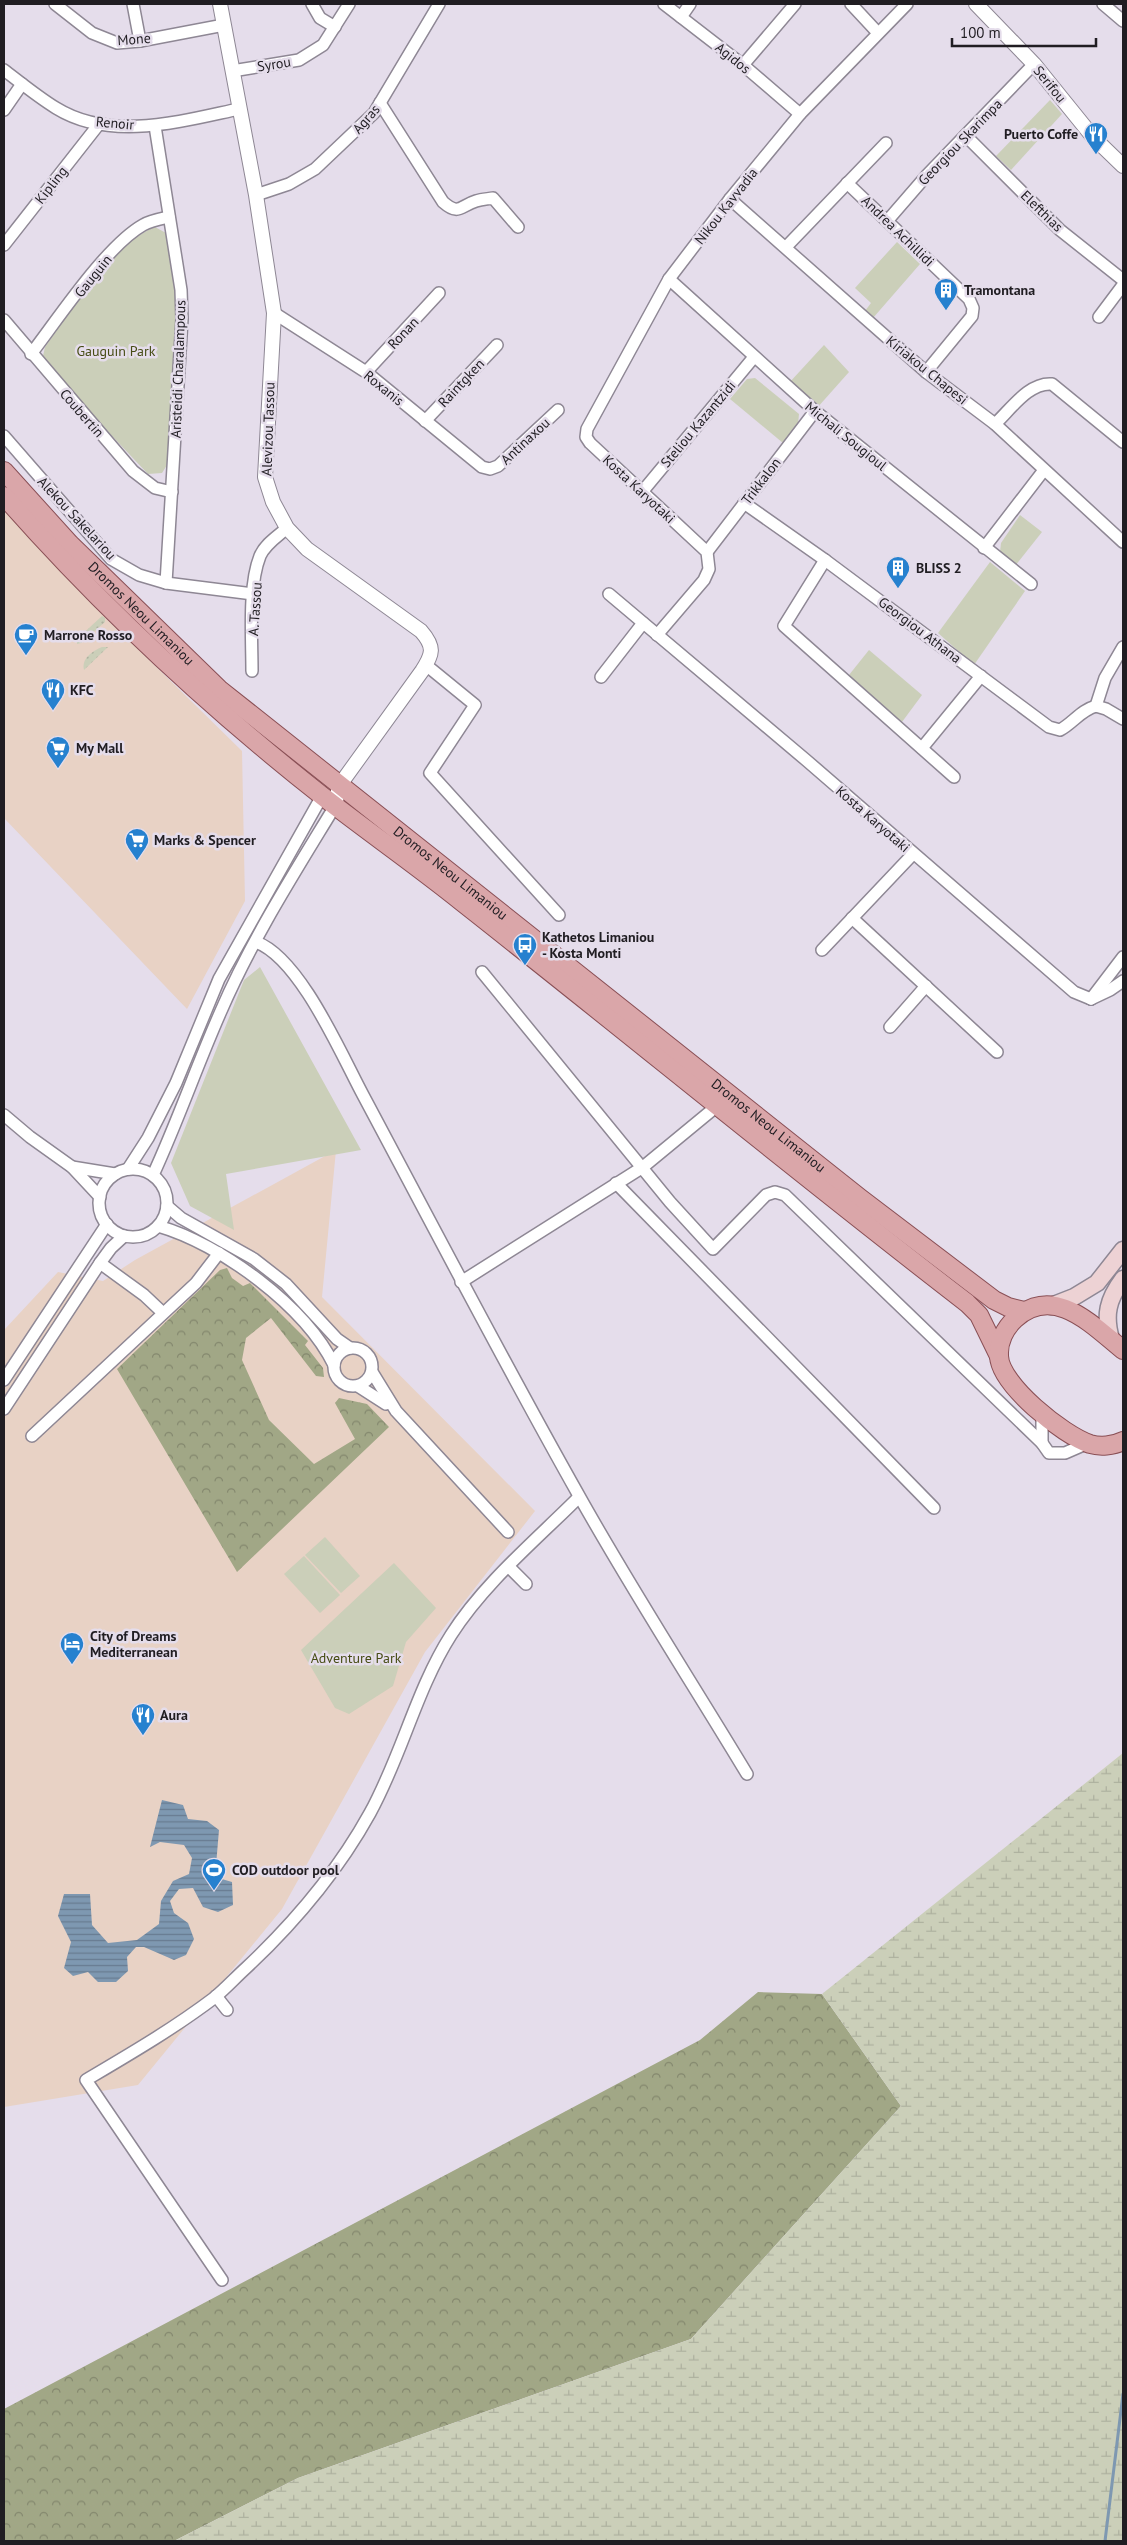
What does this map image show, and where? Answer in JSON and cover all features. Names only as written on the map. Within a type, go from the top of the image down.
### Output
[{"type":"main road","name":"Dromos Neou Limaniou","points":[[4,470],[77,551],[220,689],[339,786],[860,1198],[994,1300],[1008,1307],[1024,1311]]},
{"type":"main road","name":"Dromos Neou Limaniou","points":[[4,496],[94,593],[188,681],[329,801],[459,899],[716,1106],[967,1303],[979,1315],[1009,1380],[1042,1413],[1088,1443]]},
{"type":"main road","points":[[998,1356],[1001,1339],[1008,1326],[1024,1311],[1051,1306],[1074,1297],[1097,1284],[1123,1250]]},
{"type":"main road","points":[[1117,1345],[1108,1328],[1107,1306],[1123,1279]]},
{"type":"main road","points":[[1051,1306],[1068,1309],[1081,1315],[1117,1345]]},
{"type":"main road","points":[[1088,1443],[1105,1445],[1123,1441]]},
{"type":"street","name":"Mone","points":[[55,4],[92,33],[117,43],[140,41],[224,25]]},
{"type":"street","points":[[133,4],[140,41]]},
{"type":"street","name":"Alevizou Tassou","points":[[220,4],[256,195],[274,313],[265,477],[273,502],[287,528],[307,549],[421,631],[430,642],[431,654],[426,665],[339,786]]},
{"type":"street","points":[[312,4],[320,18],[335,27]]},
{"type":"street","name":"Syrou","points":[[232,71],[299,60],[323,46],[349,4]]},
{"type":"street","name":"Agras","points":[[256,195],[288,184],[315,169],[374,113],[439,4]]},
{"type":"street","name":"Agidos","points":[[664,4],[743,65],[800,114]]},
{"type":"street","points":[[681,17],[690,4]]},
{"type":"street","points":[[743,65],[795,4]]},
{"type":"street","points":[[851,4],[878,33]]},
{"type":"street","name":"Nikou Kavvadia","points":[[586,437],[587,429],[669,279],[730,198],[800,114],[907,4]]},
{"type":"street","name":"Serifou","points":[[976,4],[1034,64],[1093,137],[1123,166]]},
{"type":"street","points":[[1103,4],[1123,21]]},
{"type":"street","name":"Georgiou Skarimpa","points":[[888,220],[1034,64]]},
{"type":"street","name":"Renoir","points":[[4,70],[58,109],[99,124],[155,126],[239,109]]},
{"type":"street","points":[[4,110],[22,84]]},
{"type":"street","points":[[380,103],[443,202],[450,208],[460,210],[475,201],[493,198],[518,227]]},
{"type":"street","name":"Kipling","points":[[4,245],[99,124]]},
{"type":"street","name":"Aristeidi Charalampous","points":[[155,126],[181,290],[182,319],[166,584]]},
{"type":"street","name":"Elefthias","points":[[966,136],[1060,230],[1123,280]]},
{"type":"street","points":[[786,247],[886,144]]},
{"type":"street","name":"Andrea Achillidi","points":[[847,183],[969,299],[973,308],[972,316],[926,372]]},
{"type":"street","name":"Kiriakou Chapesi","points":[[730,198],[926,372],[995,424],[1123,542]]},
{"type":"street","name":"Gauguin","points":[[31,354],[101,265],[130,233],[145,224],[169,217]]},
{"type":"street","name":"Michali Sougioul","points":[[669,279],[815,411],[1031,584]]},
{"type":"street","points":[[1100,317],[1123,285]]},
{"type":"street","name":"Ronan","points":[[366,372],[439,293]]},
{"type":"street","name":"Roxanis","points":[[274,313],[366,372],[482,467],[490,469]]},
{"type":"street","name":"Coubertin","points":[[4,320],[31,354],[133,471],[155,488],[172,492]]},
{"type":"street","name":"Raintgken","points":[[425,421],[496,345]]},
{"type":"street","name":"Steliou Kazantzidi","points":[[642,492],[754,357]]},
{"type":"street","points":[[995,424],[1034,386],[1043,383],[1052,384],[1123,442]]},
{"type":"street","name":"Antinaxou","points":[[490,469],[498,466],[558,410]]},
{"type":"street","name":"Trikkalon","points":[[706,552],[815,411]]},
{"type":"street","name":"Alekou Sakelariou","points":[[4,436],[111,559],[139,575],[166,584],[253,594]]},
{"type":"street","name":"Kosta Karyotaki","points":[[586,437],[590,443],[706,552]]},
{"type":"street","points":[[984,548],[1044,470]]},
{"type":"street","name":"Georgiou Athana","points":[[744,503],[1049,727],[1060,730],[1070,725],[1086,708],[1096,706]]},
{"type":"street","name":"A. Tassou","points":[[252,672],[253,594],[260,555],[270,542],[287,528]]},
{"type":"street","points":[[657,635],[704,580],[709,570],[706,552]]},
{"type":"street","points":[[824,560],[784,626],[954,777]]},
{"type":"street","name":"Kosta Karyotaki","points":[[608,594],[806,760],[1074,992],[1091,999]]},
{"type":"street","points":[[602,677],[643,623]]},
{"type":"street","points":[[1123,647],[1105,678],[1096,706],[1106,709],[1123,720]]},
{"type":"street","points":[[426,665],[475,705],[430,773],[559,915]]},
{"type":"street","points":[[922,748],[981,676]]},
{"type":"street","points":[[128,1169],[148,1138],[176,1082],[217,982],[232,954],[339,786]]},
{"type":"street","points":[[153,1175],[221,1010],[329,801]]},
{"type":"street","points":[[822,950],[913,854]]},
{"type":"street","points":[[852,918],[997,1052]]},
{"type":"street","points":[[256,942],[264,945],[282,961],[315,1006],[461,1282],[579,1497],[747,1774]]},
{"type":"street","points":[[1091,999],[1123,957]]},
{"type":"street","points":[[482,972],[643,1166],[670,1202],[713,1249],[766,1195],[775,1192],[785,1195],[1042,1443],[1049,1453],[1065,1453],[1088,1443]]},
{"type":"street","points":[[1091,999],[1123,981]]},
{"type":"street","points":[[890,1028],[926,986]]},
{"type":"street","points":[[461,1282],[643,1166],[716,1106]]},
{"type":"street","points":[[4,1115],[30,1137],[72,1167],[100,1197]]},
{"type":"street","points":[[72,1167],[115,1174]]},
{"type":"street","points":[[128,1169],[142,1170],[153,1175],[163,1186],[167,1206],[158,1226],[139,1236],[124,1236],[106,1224],[100,1211],[100,1197],[105,1184],[115,1174],[128,1169]]},
{"type":"street","points":[[616,1184],[934,1508]]},
{"type":"street","points":[[167,1206],[181,1218],[254,1259],[286,1284],[337,1339],[350,1348]]},
{"type":"street","points":[[4,1380],[106,1224]]},
{"type":"street","points":[[158,1226],[171,1230],[219,1253],[247,1270],[283,1302],[326,1348],[339,1380],[348,1386],[358,1386],[375,1395],[396,1411],[508,1532]]},
{"type":"street","points":[[4,1409],[111,1248],[124,1236]]},
{"type":"street","points":[[32,1436],[162,1312],[196,1283],[208,1270],[219,1253]]},
{"type":"street","points":[[100,1264],[144,1295],[162,1312]]},
{"type":"street","points":[[334,1365],[341,1352],[350,1348],[360,1348],[368,1354],[372,1362],[372,1372],[367,1381],[358,1386]]},
{"type":"street","points":[[372,1372],[396,1411]]},
{"type":"street","points":[[1042,1413],[1042,1443]]},
{"type":"street","points":[[222,2280],[86,2080],[156,2039],[216,1996],[281,1935],[328,1876],[369,1814],[385,1784],[434,1664],[452,1633],[477,1600],[579,1497]]},
{"type":"street","points":[[509,1567],[526,1584]]},
{"type":"street","points":[[216,1996],[227,2010]]},
{"type":"shaded area","points":[[4,507],[86,598],[242,751],[245,901],[187,1009],[4,818]]},
{"type":"shaded area","name":"City of Dreams Mediterranean","points":[[336,1150],[322,1297],[535,1511],[425,1652],[282,1909],[138,2085],[4,2107],[4,1330],[58,1272],[103,1281],[135,1260]]},
{"type":"green space","points":[[1050,100],[1062,114],[1011,170],[996,156]]},
{"type":"green space","name":"Gauguin Park","points":[[155,227],[166,233],[177,291],[177,315],[169,462],[162,473],[148,474],[94,417],[43,356],[45,347],[94,279],[123,248]]},
{"type":"green space","points":[[897,242],[920,264],[873,318],[865,311],[871,303],[855,288]]},
{"type":"green space","points":[[824,345],[849,372],[817,408],[789,383]]},
{"type":"green space","points":[[755,378],[799,414],[798,424],[783,443],[730,399],[747,379]]},
{"type":"green space","points":[[1020,515],[1042,532],[1015,566],[1000,552],[1001,543]]},
{"type":"green space","points":[[990,562],[1025,591],[974,665],[938,633]]},
{"type":"green space","points":[[102,616],[105,618],[105,622],[81,643],[77,644],[77,639]]},
{"type":"green space","points":[[102,647],[108,647],[84,670],[84,662],[88,656]]},
{"type":"green space","points":[[869,650],[922,695],[899,726],[845,680]]},
{"type":"green space","points":[[260,967],[361,1150],[226,1174],[234,1230],[190,1206],[171,1163],[244,980]]},
{"type":"green space","points":[[227,1268],[232,1278],[243,1286],[250,1283],[308,1341],[305,1345],[323,1368],[324,1377],[316,1376],[271,1318],[246,1338],[242,1360],[269,1420],[314,1464],[355,1439],[335,1403],[339,1398],[367,1404],[389,1427],[237,1572],[117,1369],[220,1270]]},
{"type":"green space","points":[[325,1537],[360,1576],[341,1593],[305,1555]]},
{"type":"green space","points":[[304,1556],[340,1595],[320,1613],[284,1574]]},
{"type":"green space","name":"Adventure Park","points":[[394,1563],[436,1608],[406,1642],[393,1686],[349,1714],[335,1708],[301,1650]]},
{"type":"green space","points":[[1123,1753],[1123,2541],[174,2541],[298,2478],[691,2339],[901,2106],[822,1994]]},
{"type":"green space","points":[[758,1992],[822,1994],[901,2106],[691,2339],[298,2478],[174,2541],[4,2541],[4,2409],[700,2040]]},
{"type":"water","name":"COD outdoor pool","points":[[162,1800],[183,1805],[188,1819],[207,1821],[219,1830],[215,1877],[232,1882],[233,1905],[218,1912],[203,1907],[193,1888],[179,1889],[170,1901],[174,1913],[188,1923],[194,1939],[186,1955],[174,1960],[144,1947],[136,1947],[127,1957],[128,1971],[116,1982],[98,1982],[88,1972],[73,1976],[64,1968],[71,1942],[58,1916],[64,1894],[90,1894],[92,1925],[108,1943],[137,1940],[159,1924],[161,1901],[173,1881],[189,1874],[192,1858],[184,1845],[160,1842],[150,1847]]},
{"type":"waterway","points":[[1105,2541],[1123,2394]]},
{"type":"place","name":"Puerto Coffe","points":[[1096,155]]},
{"type":"place","name":"Tramontana","points":[[946,311]]},
{"type":"place","name":"BLISS 2","points":[[898,589]]},
{"type":"place","name":"Marrone Rosso","points":[[26,656]]},
{"type":"place","name":"KFC","points":[[53,711]]},
{"type":"place","name":"My Mall","points":[[58,769]]},
{"type":"place","name":"Marks & Spencer","points":[[137,861]]},
{"type":"place","name":"Kathetos Limaniou - Kosta Monti","points":[[525,966]]},
{"type":"place","name":"City of Dreams Mediterranean","points":[[72,1665]]},
{"type":"place","name":"Aura","points":[[143,1736]]},
{"type":"place","name":"COD outdoor pool","points":[[214,1891]]}]
